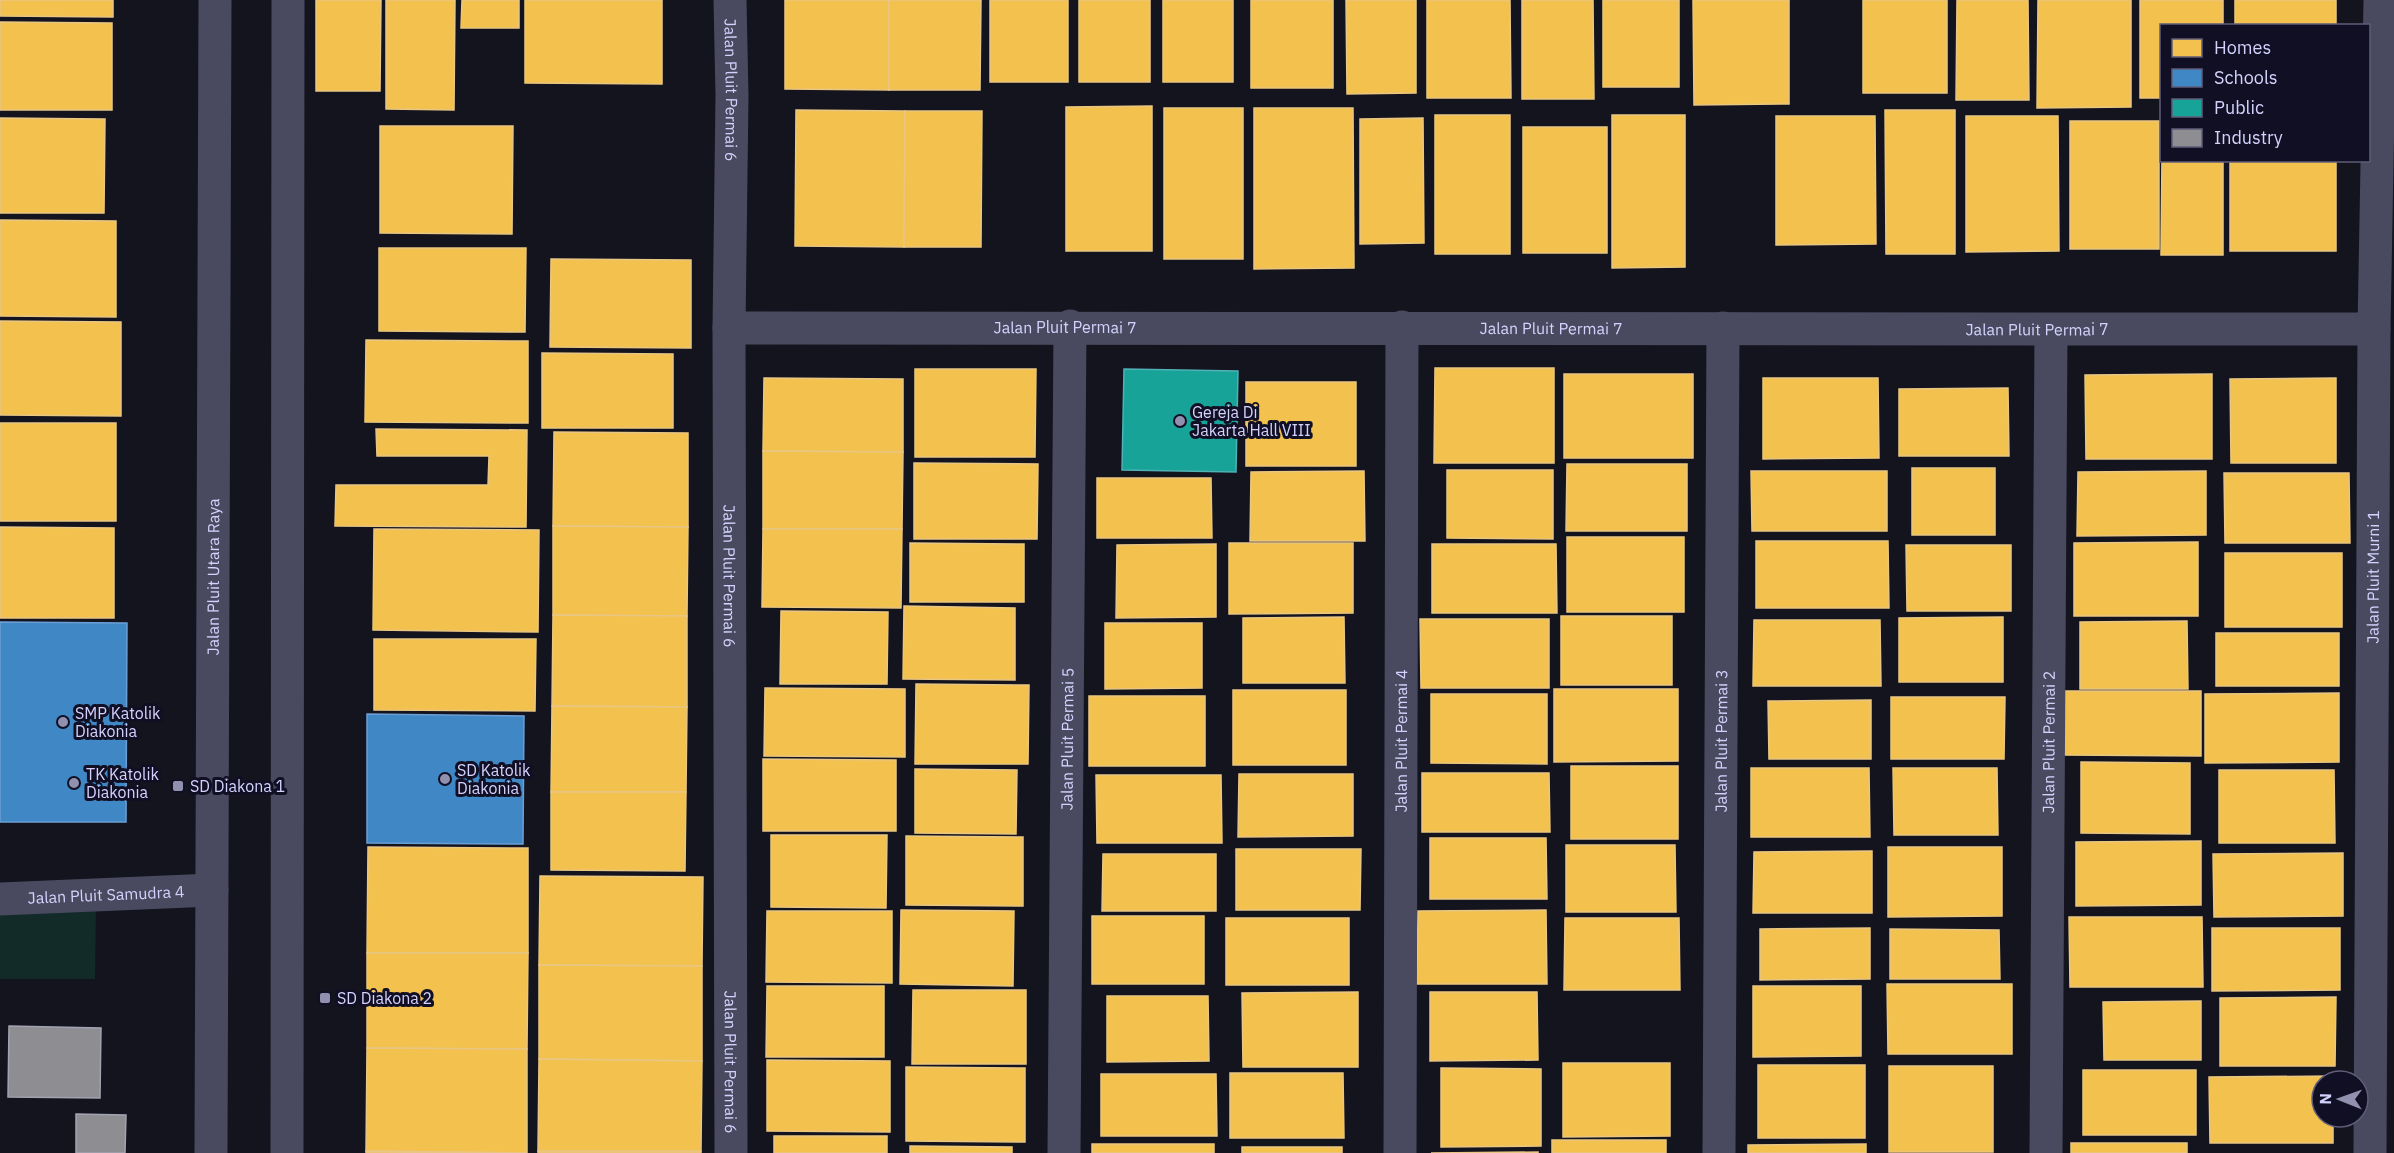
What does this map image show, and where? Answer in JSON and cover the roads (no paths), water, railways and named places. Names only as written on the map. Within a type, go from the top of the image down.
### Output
[{"type":"street","name":"Jalan Pluit Utara Raya","points":[[211,1153],[216,0]]},
{"type":"street","points":[[287,1153],[288,0]]},
{"type":"street","name":"Jalan Pluit Permai 6","points":[[730,0],[732,96],[729,328],[732,1153]]},
{"type":"street","name":"Jalan Pluit Murni 1","points":[[2370,1153],[2374,329],[2380,0]]},
{"type":"street","name":"Jalan Pluit Permai 7","points":[[729,328],[1070,326],[2374,329]]},
{"type":"street","name":"Jalan Pluit Permai 5","points":[[1064,1153],[1070,326]]},
{"type":"street","name":"Jalan Pluit Permai 4","points":[[1400,1153],[1402,327]]},
{"type":"street","name":"Jalan Pluit Permai 3","points":[[1719,1153],[1723,328]]},
{"type":"street","name":"Jalan Pluit Permai 2","points":[[2046,1153],[2051,330]]},
{"type":"street","name":"Jalan Pluit Samudra 4","points":[[0,898],[212,890]]},
{"type":"place","name":"Gereja Di Jakarta Hall VIII","points":[[1180,421]]},
{"type":"place","name":"SMP Katolik Diakonia","points":[[63,722]]},
{"type":"place","name":"SD Katolik Diakonia","points":[[445,779]]},
{"type":"place","name":"TK Katolik Diakonia","points":[[74,783]]},
{"type":"place","name":"SD Diakona 1","points":[[178,786]]},
{"type":"place","name":"SD Diakona 2","points":[[325,998]]}]
